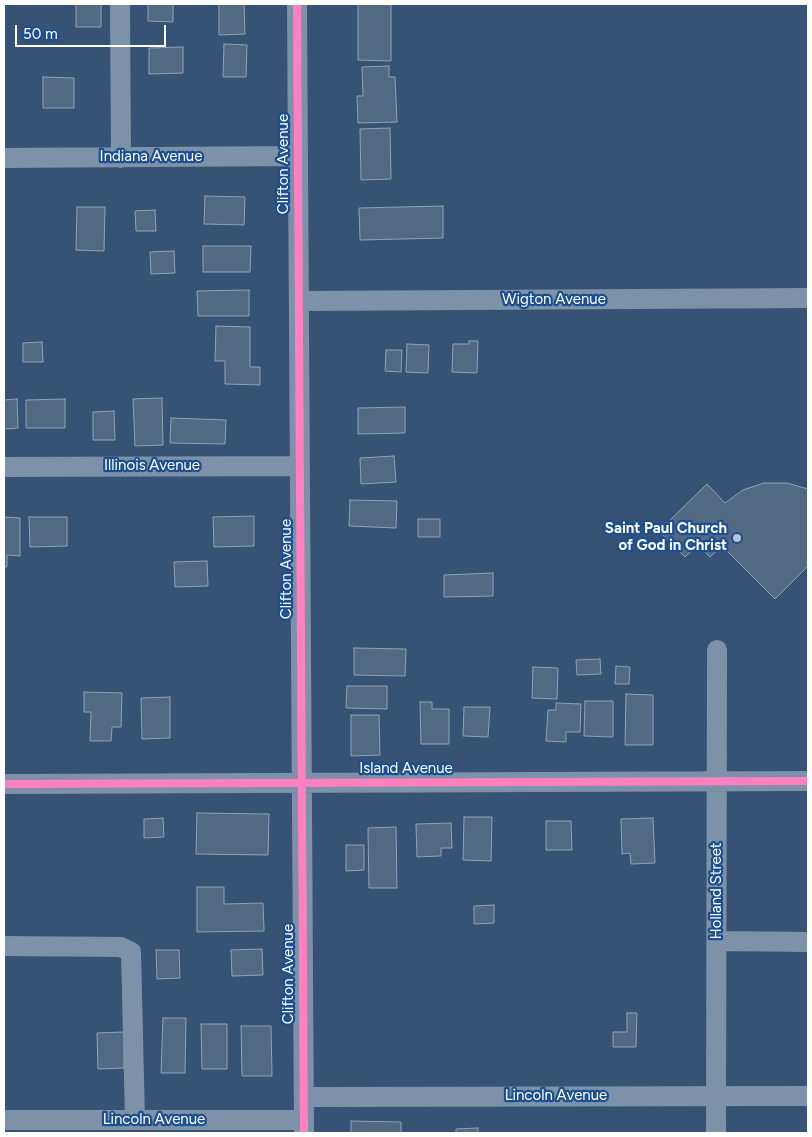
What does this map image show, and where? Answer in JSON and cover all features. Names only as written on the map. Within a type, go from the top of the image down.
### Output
[{"type":"street","points":[[120,4],[121,158]]},
{"type":"street","name":"Clifton Avenue","points":[[297,4],[304,1127]]},
{"type":"street","name":"Indiana Avenue","points":[[4,158],[298,156]]},
{"type":"street","name":"Wigton Avenue","points":[[299,301],[808,298]]},
{"type":"street","name":"Illinois Avenue","points":[[4,467],[300,466]]},
{"type":"street","name":"Holland Street","points":[[716,1133],[717,650]]},
{"type":"street","name":"Island Avenue","points":[[4,784],[808,781]]},
{"type":"street","points":[[717,941],[808,942]]},
{"type":"street","points":[[4,946],[121,947],[131,952],[135,1120]]},
{"type":"street","name":"Lincoln Avenue","points":[[304,1096],[808,1096]]},
{"type":"street","name":"Lincoln Avenue","points":[[4,1120],[135,1120],[304,1127]]},
{"type":"building","points":[[76,4],[101,4],[101,27],[76,27]]},
{"type":"building","points":[[148,4],[173,4],[173,22],[148,21]]},
{"type":"building","points":[[219,4],[244,4],[245,34],[219,35]]},
{"type":"building","points":[[358,4],[391,4],[391,61],[358,60]]},
{"type":"building","points":[[224,44],[247,45],[246,77],[223,77]]},
{"type":"building","points":[[183,47],[183,73],[149,74],[149,48]]},
{"type":"building","points":[[389,66],[389,77],[395,77],[397,122],[358,123],[357,96],[363,96],[362,67]]},
{"type":"building","points":[[43,77],[74,78],[74,108],[43,108]]},
{"type":"building","points":[[390,128],[391,179],[361,180],[360,129]]},
{"type":"building","points":[[205,196],[245,197],[244,225],[204,224]]},
{"type":"building","points":[[443,206],[443,238],[360,240],[359,208]]},
{"type":"building","points":[[77,207],[105,207],[104,251],[76,250]]},
{"type":"building","points":[[155,210],[156,231],[136,231],[135,211]]},
{"type":"building","points":[[203,246],[251,246],[250,272],[203,272]]},
{"type":"building","points":[[174,251],[175,273],[151,274],[150,252]]},
{"type":"building","points":[[249,290],[249,316],[198,316],[197,291]]},
{"type":"building","points":[[216,326],[250,327],[250,367],[260,367],[260,385],[225,384],[225,361],[215,361]]},
{"type":"building","points":[[469,341],[478,341],[477,373],[452,372],[453,344],[469,344]]},
{"type":"building","points":[[42,342],[43,362],[23,362],[23,343]]},
{"type":"building","points":[[407,344],[429,345],[428,373],[406,372]]},
{"type":"building","points":[[386,350],[402,350],[401,372],[385,371]]},
{"type":"building","points":[[162,398],[163,445],[135,446],[133,399]]},
{"type":"building","points":[[17,399],[18,428],[4,429],[4,400]]},
{"type":"building","points":[[65,399],[65,428],[26,428],[26,400]]},
{"type":"building","points":[[405,407],[405,433],[358,434],[358,408]]},
{"type":"building","points":[[114,411],[115,440],[93,440],[93,412]]},
{"type":"building","points":[[171,418],[226,420],[225,444],[170,443]]},
{"type":"building","points":[[394,456],[396,482],[361,484],[360,458]]},
{"type":"building","name":"Saint Paul Church of God in Christ","points":[[764,483],[787,483],[808,489],[808,566],[775,599],[722,546],[710,557],[698,545],[685,557],[659,531],[707,484],[725,503],[743,490]]},
{"type":"building","points":[[350,500],[397,501],[396,528],[349,526]]},
{"type":"building","points":[[254,516],[254,546],[214,547],[213,517]]},
{"type":"building","points":[[4,517],[20,518],[20,556],[7,555],[7,567],[4,567]]},
{"type":"building","points":[[29,517],[67,517],[67,546],[30,547]]},
{"type":"building","points":[[418,519],[440,519],[440,537],[418,537]]},
{"type":"building","points":[[207,561],[208,586],[175,587],[174,562]]},
{"type":"building","points":[[493,573],[493,596],[444,597],[444,575]]},
{"type":"building","points":[[354,648],[406,649],[405,676],[354,675]]},
{"type":"building","points":[[600,659],[601,674],[577,675],[576,660]]},
{"type":"building","points":[[616,666],[630,667],[629,684],[615,684]]},
{"type":"building","points":[[533,667],[558,668],[557,699],[532,698]]},
{"type":"building","points":[[347,686],[387,686],[387,709],[346,708]]},
{"type":"building","points":[[84,692],[122,693],[121,727],[112,727],[111,741],[90,741],[91,712],[84,712]]},
{"type":"building","points":[[626,694],[653,695],[653,745],[625,745]]},
{"type":"building","points":[[170,697],[170,738],[142,739],[141,698]]},
{"type":"building","points":[[585,701],[613,701],[613,737],[584,736]]},
{"type":"building","points":[[420,702],[432,702],[432,709],[449,709],[449,744],[421,744]]},
{"type":"building","points":[[556,703],[581,704],[580,732],[566,732],[566,742],[546,741],[548,710],[556,710]]},
{"type":"building","points":[[464,707],[490,707],[488,737],[463,736]]},
{"type":"building","points":[[351,715],[379,715],[380,755],[351,756]]},
{"type":"building","points":[[197,813],[269,814],[268,855],[196,854]]},
{"type":"building","points":[[464,817],[492,817],[491,861],[463,860]]},
{"type":"building","points":[[163,818],[164,837],[144,838],[144,819]]},
{"type":"building","points":[[653,818],[655,863],[631,864],[630,853],[622,854],[621,819]]},
{"type":"building","points":[[546,821],[571,821],[572,850],[546,850]]},
{"type":"building","points":[[451,823],[452,848],[441,848],[441,856],[417,857],[416,824]]},
{"type":"building","points":[[396,827],[397,888],[369,888],[368,828]]},
{"type":"building","points":[[346,845],[364,845],[364,870],[346,871]]},
{"type":"building","points":[[197,887],[224,887],[224,904],[263,903],[264,931],[197,932]]},
{"type":"building","points":[[494,905],[494,923],[474,924],[474,906]]},
{"type":"building","points":[[262,949],[263,975],[232,976],[231,950]]},
{"type":"building","points":[[156,950],[179,950],[180,978],[157,979]]},
{"type":"building","points":[[627,1013],[637,1013],[636,1047],[613,1047],[613,1032],[627,1032]]},
{"type":"building","points":[[163,1018],[186,1018],[185,1073],[161,1073]]},
{"type":"building","points":[[201,1024],[227,1024],[227,1069],[202,1069]]},
{"type":"building","points":[[241,1026],[271,1026],[272,1076],[242,1076]]},
{"type":"building","points":[[124,1032],[124,1068],[98,1069],[97,1033]]},
{"type":"building","points":[[351,1121],[401,1122],[401,1133],[351,1133]]},
{"type":"building","points":[[478,1128],[478,1133],[456,1133],[456,1129]]},
{"type":"cycle path","points":[[297,4],[304,1133]]},
{"type":"cycle path","points":[[4,784],[808,781]]},
{"type":"place","name":"Saint Paul Church of God in Christ","points":[[737,538]]}]
